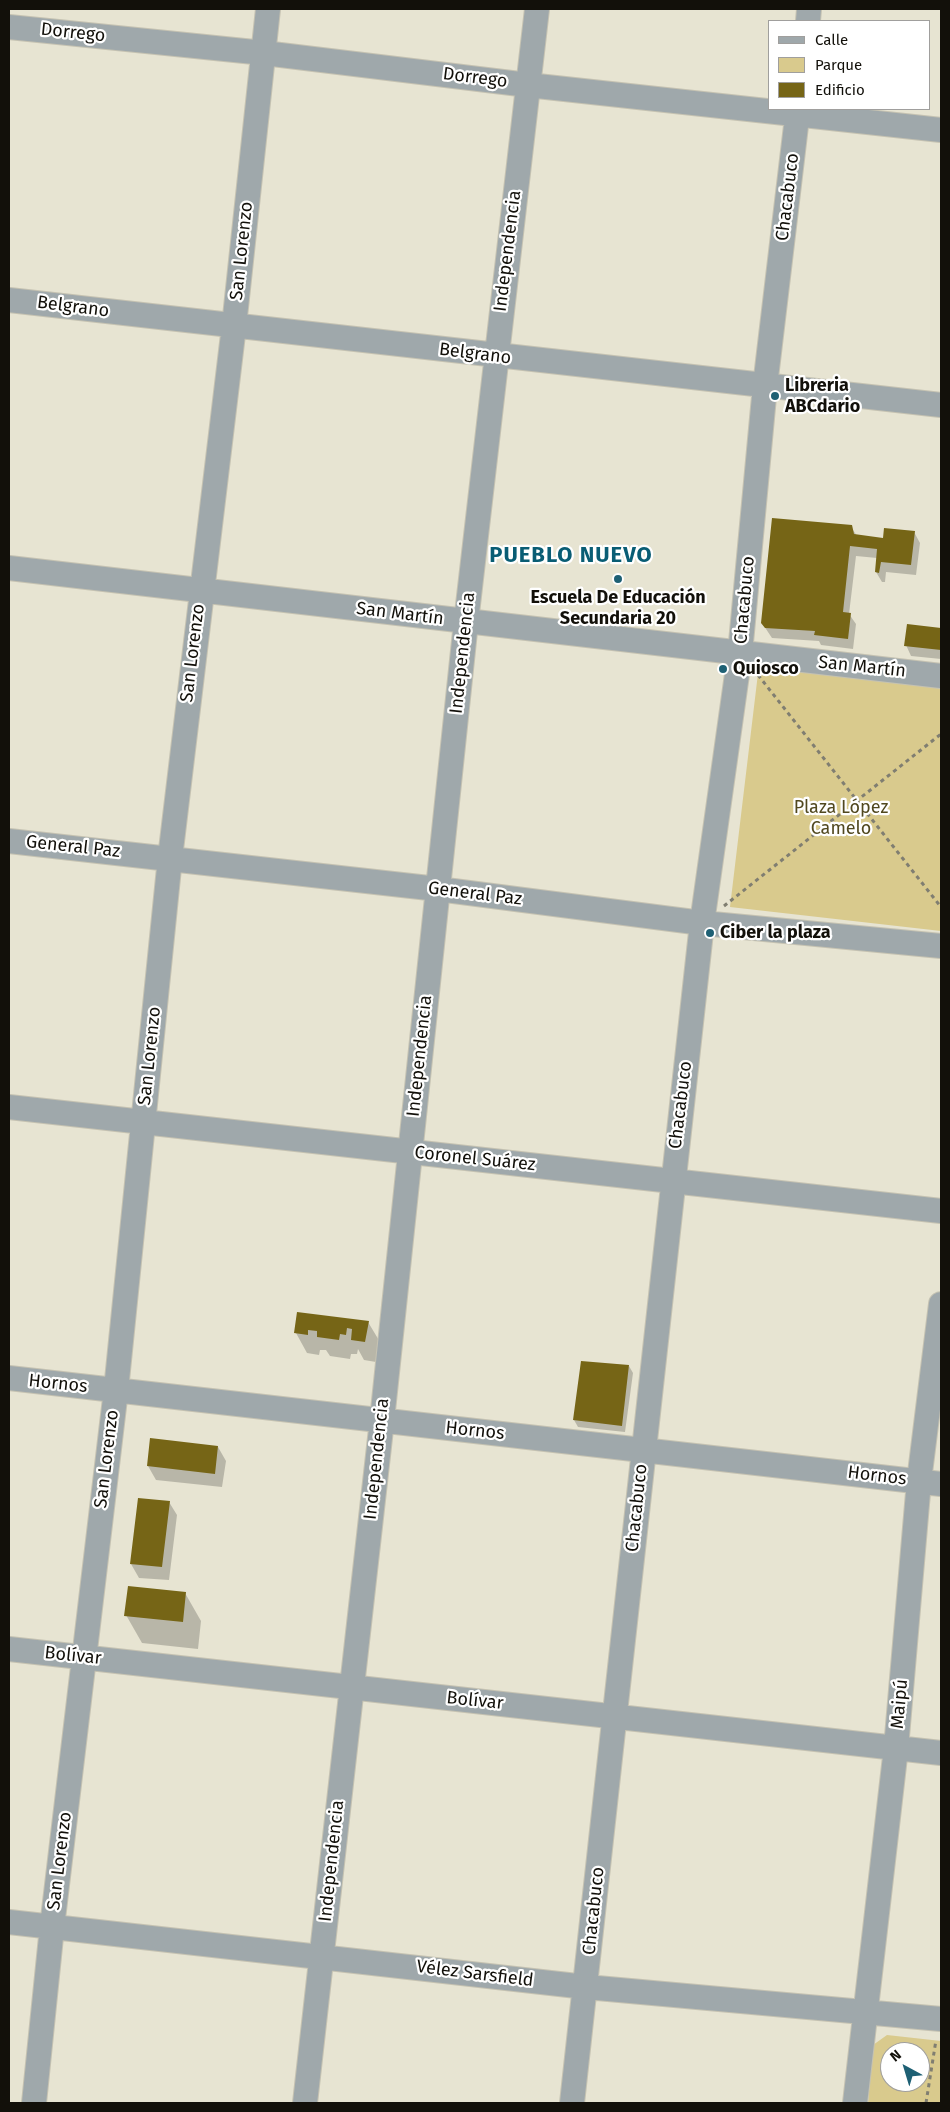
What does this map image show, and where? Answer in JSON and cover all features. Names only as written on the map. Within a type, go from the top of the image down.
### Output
[{"type":"street","name":"San Lorenzo","points":[[34,2103],[52,1927],[116,1390],[170,858],[234,326],[268,9]]},
{"type":"street","name":"Independencia","points":[[306,2103],[382,1420],[466,622],[537,9]]},
{"type":"street","name":"Dorrego","points":[[9,26],[264,53],[528,85],[768,108]]},
{"type":"street","name":"Dorrego","points":[[798,111],[941,130]]},
{"type":"street","name":"Chacabuco","points":[[572,2103],[672,1181],[702,923],[740,653],[765,386],[798,111]]},
{"type":"street","name":"Belgrano","points":[[9,300],[941,405]]},
{"type":"street","name":"San Martín","points":[[9,568],[941,676]]},
{"type":"street","name":"General Paz","points":[[9,841],[438,889],[702,923],[941,946]]},
{"type":"street","name":"Coronel Suárez","points":[[9,1107],[941,1211]]},
{"type":"street","name":"Maipú","points":[[856,2103],[896,1748],[930,1482],[941,1304]]},
{"type":"street","name":"Hornos","points":[[9,1378],[930,1482]]},
{"type":"street","name":"Bolívar","points":[[9,1649],[941,1753]]},
{"type":"street","name":"Vélez Sarsfield","points":[[9,1922],[586,1987],[865,2011],[939,2030]]},
{"type":"path","points":[[740,653],[941,907]]},
{"type":"path","points":[[702,923],[941,734]]},
{"type":"path","points":[[926,2039],[939,2030]]},
{"type":"path","points":[[939,2030],[941,2041]]},
{"type":"path","points":[[926,2103],[939,2030]]},
{"type":"green space","name":"Plaza López Camelo","points":[[759,665],[941,686],[941,931],[730,907]]},
{"type":"green space","points":[[887,2035],[941,2041],[941,2103],[868,2103],[873,2045]]},
{"type":"building","points":[[772,518],[852,525],[854,534],[883,538],[884,528],[915,531],[911,565],[881,562],[879,573],[875,572],[877,549],[850,546],[843,612],[851,613],[848,639],[814,635],[815,631],[765,628],[761,623]]},
{"type":"building","points":[[907,624],[941,628],[941,650],[904,646]]},
{"type":"building","points":[[297,1312],[369,1321],[365,1342],[351,1340],[352,1329],[347,1328],[346,1335],[340,1334],[339,1340],[317,1337],[317,1331],[308,1330],[308,1335],[294,1333]]},
{"type":"building","points":[[581,1361],[629,1365],[622,1426],[573,1420]]},
{"type":"building","points":[[150,1438],[218,1446],[215,1474],[147,1466]]},
{"type":"building","points":[[138,1498],[170,1501],[162,1567],[130,1564]]},
{"type":"building","points":[[128,1586],[186,1592],[183,1622],[124,1616]]},
{"type":"place","name":"Libreria ABCdario","points":[[775,396]]},
{"type":"place","name":"Escuela De Educación Secundaria 20","points":[[618,579]]},
{"type":"place","name":"Quiosco","points":[[723,669]]},
{"type":"place","name":"Ciber la plaza","points":[[710,933]]},
{"type":"district","name":"PUEBLO NUEVO","points":[[571,556]]}]
